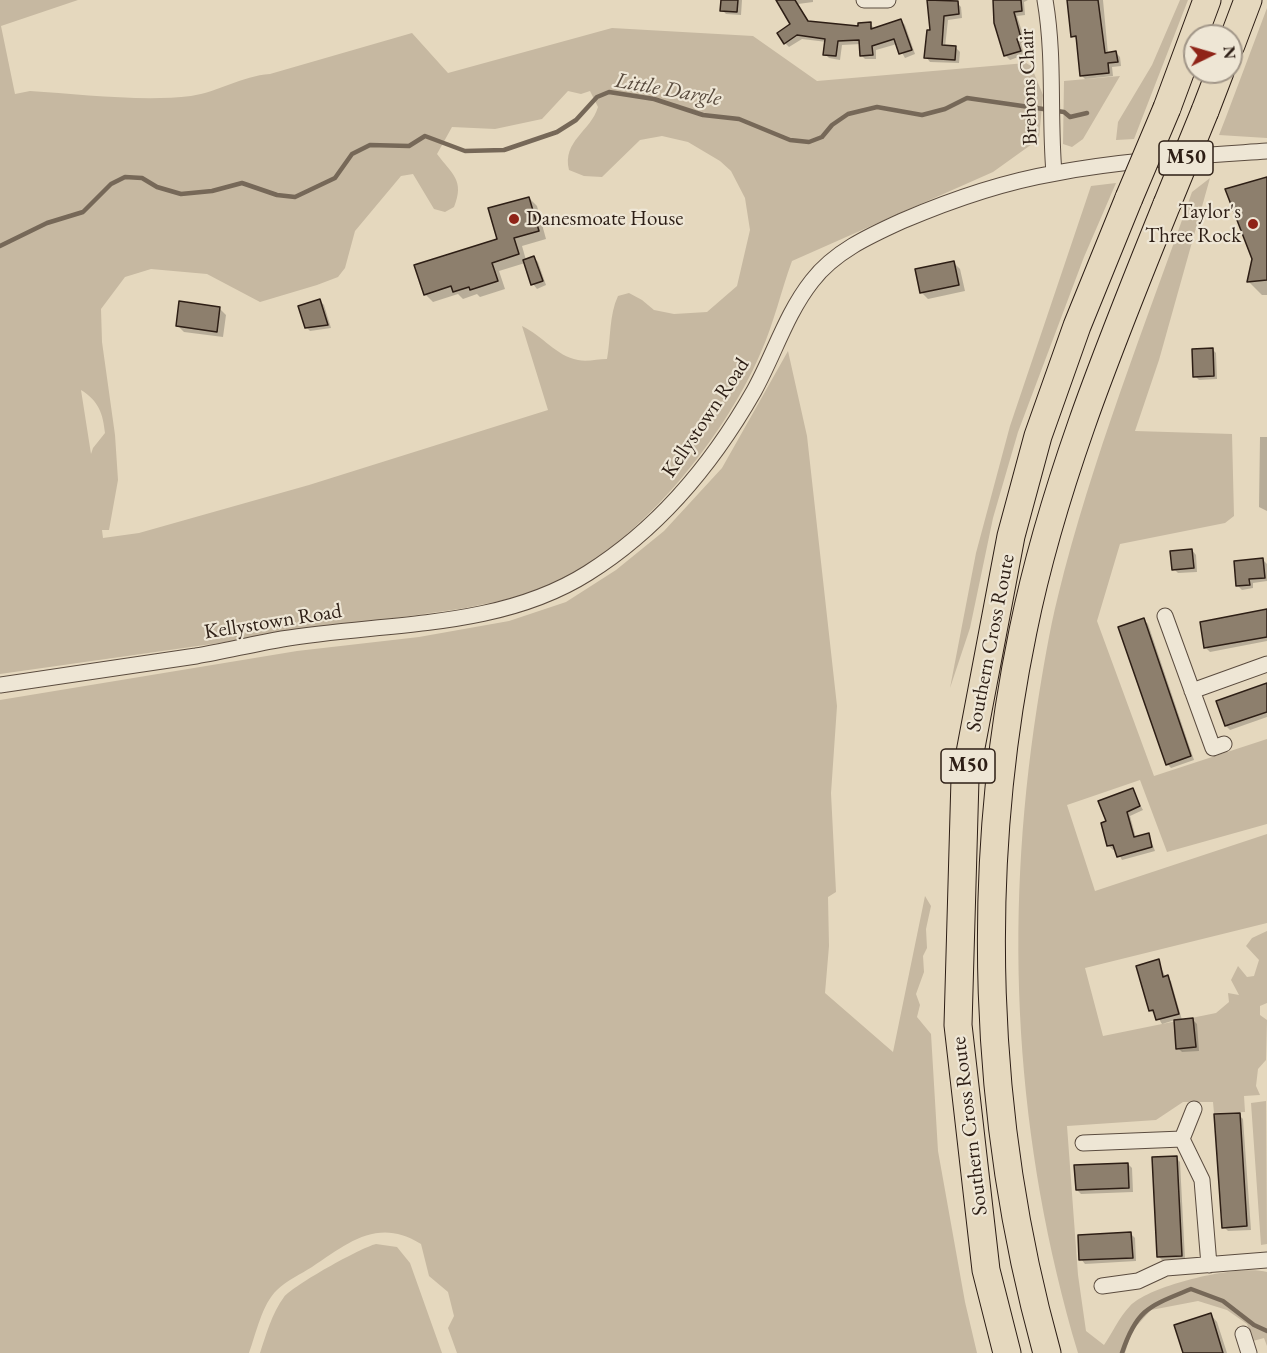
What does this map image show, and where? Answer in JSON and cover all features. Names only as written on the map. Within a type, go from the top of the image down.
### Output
[{"type":"highway","name":"Southern Cross Route","points":[[1007,1353],[987,1270],[958,1025],[965,779],[1011,536],[1038,436],[1077,326],[1167,108],[1207,0]]},
{"type":"highway","points":[[1239,24],[1248,0]]},
{"type":"highway","name":"Southern Cross Route","points":[[1047,1353],[1032,1298],[1020,1239],[997,1080],[993,968],[994,860],[999,791],[1023,631],[1045,544],[1099,375],[1215,84]]},
{"type":"street","points":[[864,0],[888,0]]},
{"type":"street","name":"Brehons Chair","points":[[1045,0],[1052,57],[1054,173]]},
{"type":"street","name":"Kellystown Road","points":[[0,685],[198,655],[284,639],[422,623],[522,604],[548,595],[586,575],[631,542],[688,487],[753,393],[795,307],[810,283],[838,255],[872,234],[936,207],[1054,173],[1119,163],[1267,151]]},
{"type":"street","points":[[1165,616],[1213,748],[1224,744]]},
{"type":"street","points":[[1192,691],[1267,664]]},
{"type":"street","points":[[1194,1109],[1182,1139],[1202,1180],[1209,1265]]},
{"type":"street","points":[[1083,1143],[1182,1139]]},
{"type":"street","points":[[1102,1286],[1138,1281],[1166,1268],[1267,1260]]},
{"type":"street","points":[[1244,1334],[1249,1353]]},
{"type":"shaded area","points":[[0,0],[78,0],[1,26],[15,94],[30,91],[131,98],[191,96],[412,33],[448,73],[612,28],[753,36],[817,81],[1026,63],[1031,66],[1043,95],[1039,139],[993,172],[792,261],[761,352],[744,387],[696,460],[667,495],[635,527],[600,555],[565,578],[506,600],[466,608],[0,674]],"holes":[[[568,91],[581,94],[590,91],[598,107],[590,123],[573,144],[568,160],[569,170],[584,176],[602,177],[640,140],[662,136],[688,142],[720,161],[731,171],[745,198],[750,230],[737,286],[707,312],[674,314],[654,310],[629,293],[618,296],[612,319],[607,359],[585,361],[570,358],[522,326],[548,410],[309,485],[139,533],[103,538],[102,530],[109,530],[118,480],[115,435],[102,342],[101,309],[125,277],[151,269],[207,274],[260,302],[338,277],[345,268],[355,231],[401,176],[413,174],[434,209],[445,212],[454,207],[457,198],[457,184],[452,172],[437,154],[452,127],[495,129],[542,119]],[[81,390],[96,403],[104,426],[105,433],[91,454]]]},
{"type":"shaded area","points":[[1180,0],[1188,0],[1134,139],[1116,140],[1118,122],[1152,65]]},
{"type":"shaded area","points":[[1267,8],[1267,138],[1219,135],[1238,84],[1243,84],[1243,72]]},
{"type":"shaded area","points":[[1120,76],[1083,139],[1072,147],[1063,144],[1064,81]]},
{"type":"shaded area","points":[[1210,178],[1159,360],[1135,431],[1232,434],[1234,516],[1225,523],[1120,544],[1097,621],[1154,776],[1267,739],[1267,824],[1167,852],[1140,780],[1067,805],[1095,891],[1267,834],[1267,923],[1085,968],[1103,1036],[1216,1013],[1229,1002],[1228,993],[1239,995],[1231,980],[1238,966],[1247,977],[1254,976],[1259,960],[1246,946],[1252,938],[1267,931],[1267,1003],[1260,1006],[1260,1015],[1267,1020],[1266,1060],[1258,1069],[1256,1086],[1260,1095],[1244,1096],[1245,1112],[1214,1113],[1213,1102],[1183,1102],[1156,1120],[1067,1126],[1078,1275],[1086,1331],[1104,1345],[1126,1310],[1140,1298],[1196,1278],[1254,1270],[1267,1272],[1267,1346],[1264,1338],[1253,1341],[1247,1324],[1227,1310],[1198,1301],[1151,1310],[1132,1331],[1125,1353],[1078,1353],[1057,1273],[1040,1193],[1028,1113],[1021,1033],[1018,952],[1020,871],[1026,789],[1046,651],[1058,596],[1087,494],[1120,392],[1192,192]]},
{"type":"shaded area","points":[[1116,183],[1084,257],[1018,432],[993,518],[970,628],[950,688],[976,553],[1010,426],[1091,186]]},
{"type":"shaded area","points":[[788,351],[807,436],[837,706],[831,793],[836,892],[828,897],[829,946],[825,993],[893,1052],[925,896],[931,906],[926,929],[927,948],[923,956],[924,972],[916,994],[920,1005],[917,1017],[931,1034],[938,1151],[965,1302],[977,1353],[457,1353],[448,1328],[454,1316],[448,1292],[429,1276],[421,1244],[405,1236],[377,1233],[364,1236],[338,1249],[281,1286],[263,1311],[249,1353],[0,1353],[0,700],[297,651],[419,637],[509,621],[566,602],[616,570],[664,531],[722,468]]},
{"type":"shaded area","points":[[1266,1101],[1267,1244],[1261,1245],[1251,1103]]},
{"type":"shaded area","points":[[376,1244],[397,1247],[410,1263],[442,1353],[260,1353],[273,1317],[280,1303],[290,1291],[328,1267]]},
{"type":"building","points":[[721,0],[738,0],[737,12],[720,11]]},
{"type":"building","points":[[776,0],[795,0],[808,21],[858,26],[858,23],[871,22],[871,29],[901,19],[912,50],[899,54],[894,39],[872,46],[873,55],[860,56],[859,40],[838,41],[836,56],[823,55],[825,39],[797,35],[784,44],[777,33],[790,24]]},
{"type":"building","points":[[927,0],[958,1],[959,14],[944,16],[942,45],[956,46],[955,60],[924,58],[927,30],[930,30]]},
{"type":"building","points":[[993,0],[1021,0],[1022,11],[1014,12],[1021,38],[1017,39],[1021,51],[1004,56],[994,23]]},
{"type":"building","points":[[1067,0],[1098,0],[1105,53],[1116,51],[1118,62],[1108,63],[1109,73],[1080,76],[1076,36],[1071,37]]},
{"type":"building","name":"Taylor's Three Rock","points":[[1267,177],[1267,280],[1247,282],[1252,259],[1225,189]]},
{"type":"building","points":[[529,197],[539,231],[514,238],[519,254],[492,263],[498,281],[470,290],[469,287],[453,292],[451,286],[424,295],[414,265],[497,239],[488,208]]},
{"type":"building","points":[[534,256],[543,281],[531,285],[523,260]]},
{"type":"building","points":[[954,261],[959,285],[920,293],[915,269]]},
{"type":"building","points":[[320,299],[328,325],[305,328],[298,306]]},
{"type":"building","points":[[179,301],[220,307],[217,332],[176,326]]},
{"type":"building","points":[[1213,348],[1214,376],[1193,377],[1192,349]]},
{"type":"building","points":[[1192,549],[1194,568],[1172,570],[1170,551]]},
{"type":"building","points":[[1263,558],[1265,578],[1249,579],[1250,585],[1236,586],[1234,561]]},
{"type":"building","points":[[1267,609],[1267,637],[1204,648],[1200,622]]},
{"type":"building","points":[[1144,618],[1191,756],[1166,765],[1118,627]]},
{"type":"building","points":[[1267,683],[1267,712],[1225,726],[1216,701]]},
{"type":"building","points":[[1133,788],[1140,806],[1127,812],[1134,837],[1149,833],[1152,847],[1117,857],[1113,845],[1107,846],[1101,823],[1106,821],[1098,801]]},
{"type":"building","points":[[1159,959],[1163,977],[1168,975],[1179,1014],[1156,1020],[1153,1010],[1149,1011],[1136,966]]},
{"type":"building","points":[[1193,1018],[1196,1047],[1176,1049],[1174,1020]]},
{"type":"building","points":[[1240,1113],[1247,1226],[1222,1228],[1214,1114]]},
{"type":"building","points":[[1177,1156],[1182,1256],[1157,1257],[1152,1157]]},
{"type":"building","points":[[1128,1163],[1129,1188],[1076,1190],[1074,1165]]},
{"type":"building","points":[[1131,1232],[1133,1258],[1079,1260],[1078,1235]]},
{"type":"building","points":[[1211,1313],[1223,1353],[1183,1353],[1174,1325]]},
{"type":"waterway","name":"Little Dargle","points":[[0,246],[47,223],[83,212],[111,184],[125,177],[142,178],[157,187],[181,194],[212,191],[242,183],[277,195],[295,197],[335,178],[352,154],[370,145],[409,146],[425,136],[465,151],[504,150],[557,132],[576,120],[597,97],[609,92],[654,99],[703,115],[739,119],[790,140],[809,142],[822,137],[832,125],[848,114],[877,107],[922,115],[945,109],[967,98],[1064,112],[1070,117],[1087,113]]},
{"type":"waterway","points":[[1122,1353],[1133,1326],[1147,1310],[1191,1289],[1223,1301],[1254,1325],[1267,1331]]},
{"type":"place","name":"Danesmoate House","points":[[514,219]]},
{"type":"place","name":"Taylor's Three Rock","points":[[1253,224]]}]
